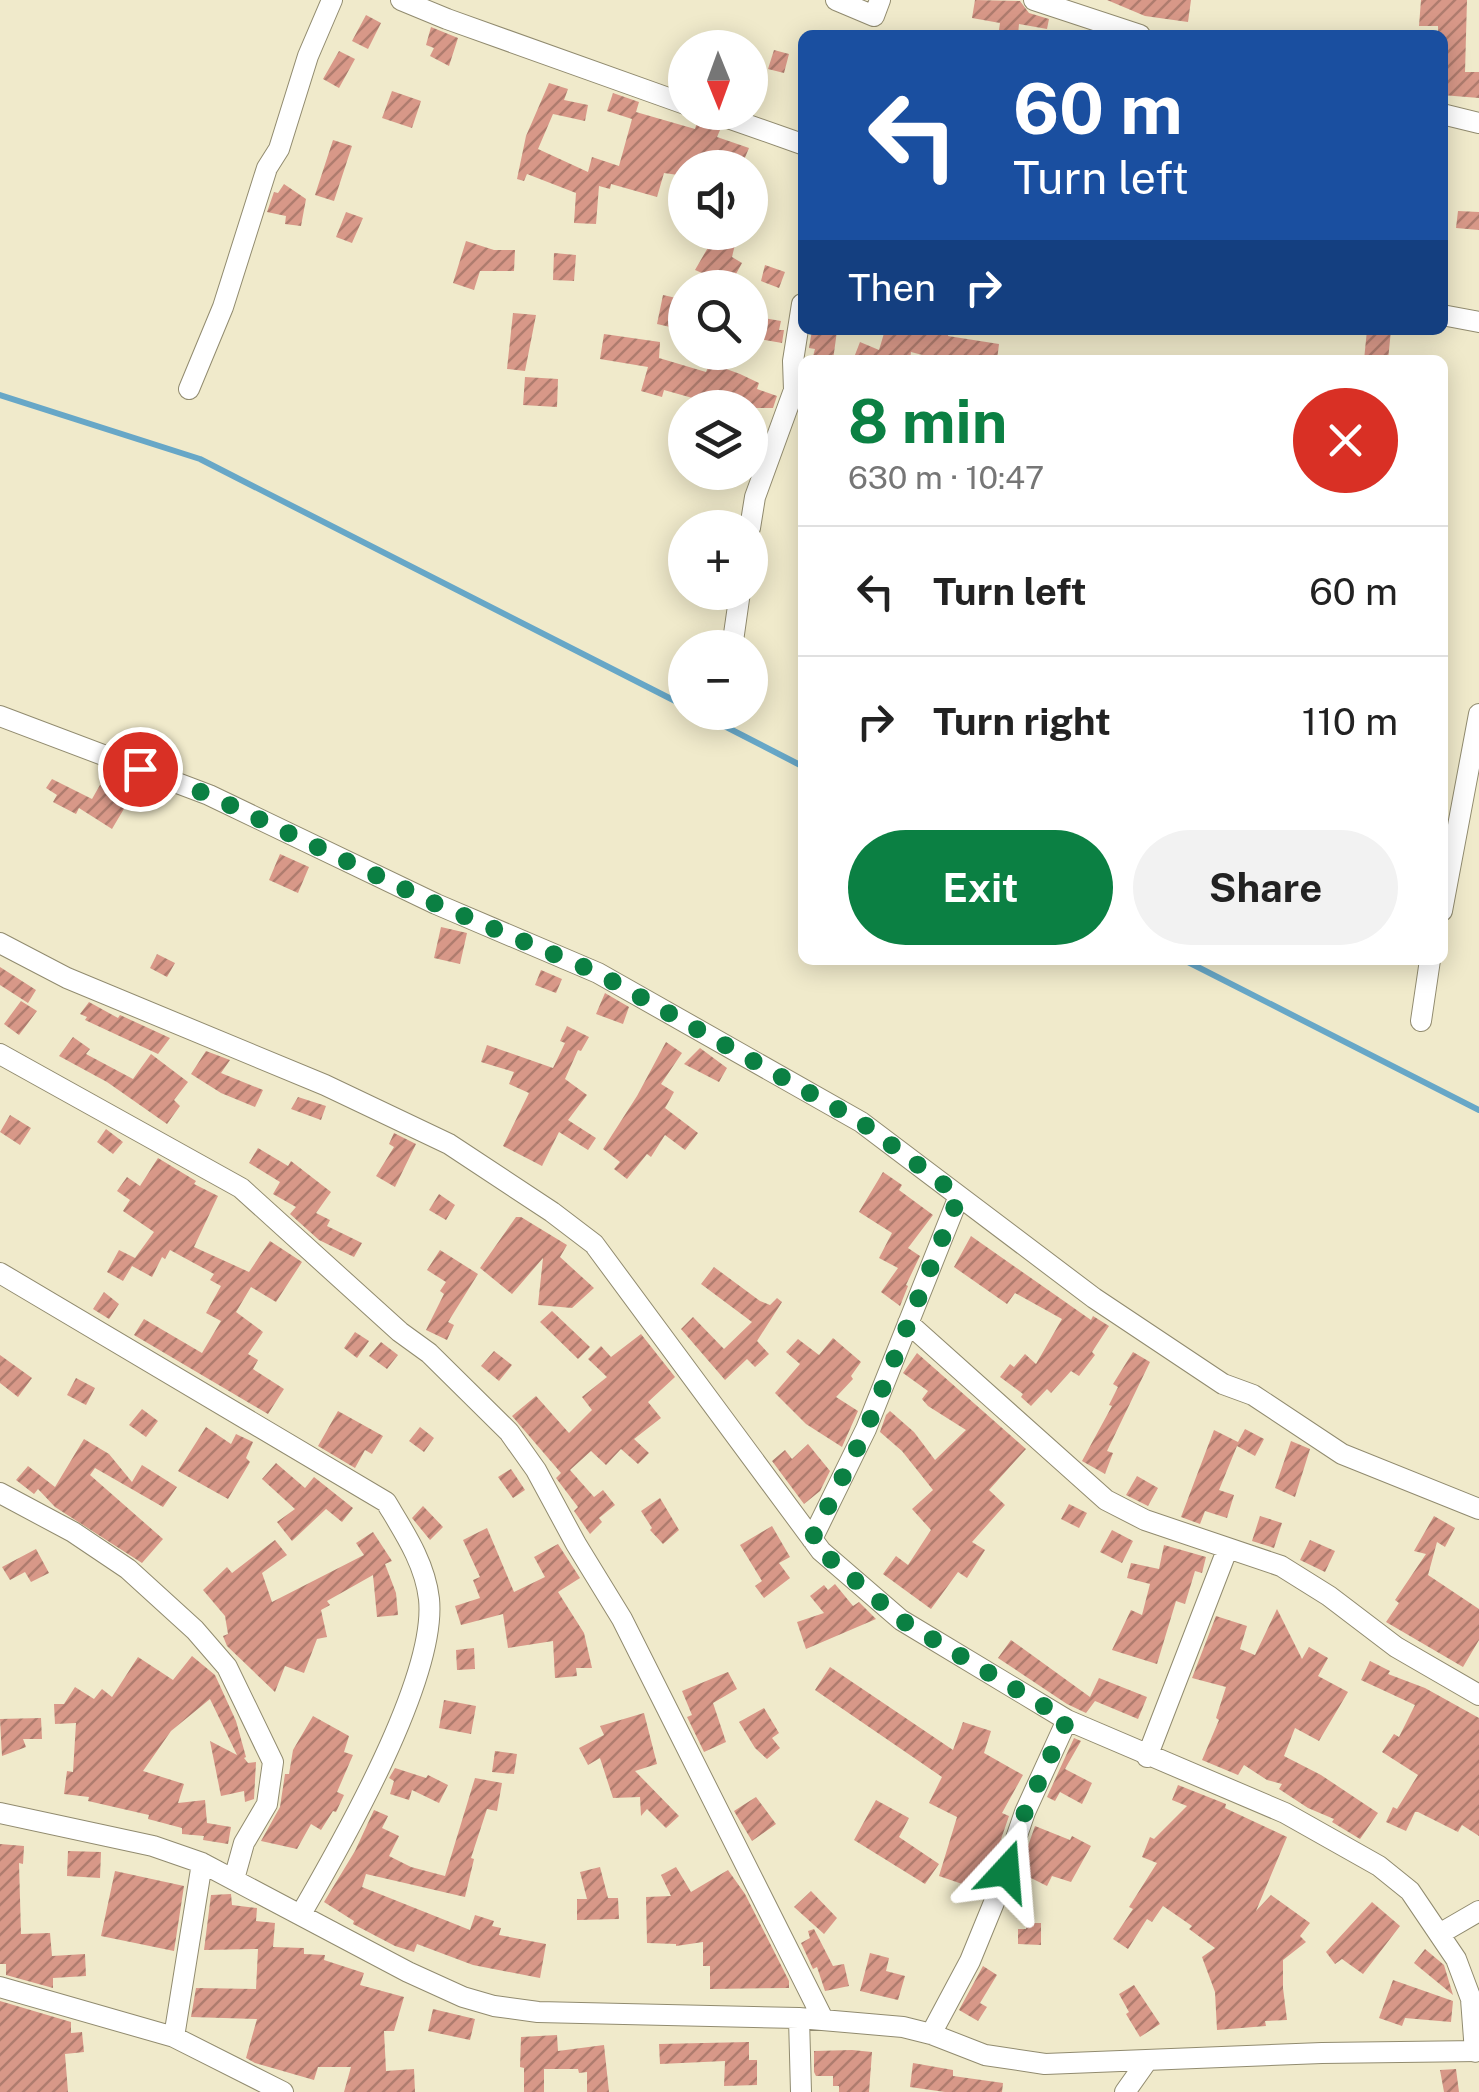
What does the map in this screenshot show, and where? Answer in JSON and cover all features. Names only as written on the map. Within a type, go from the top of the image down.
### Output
[{"type":"street","points":[[189,389],[224,307],[267,168],[278,149],[308,56],[332,0]]},
{"type":"street","points":[[402,0],[668,98]]},
{"type":"street","points":[[836,0],[874,16],[880,0]]},
{"type":"street","points":[[1034,0],[1125,30]]},
{"type":"street","points":[[1448,115],[1479,123]]},
{"type":"street","points":[[762,130],[798,143]]},
{"type":"street","points":[[1448,316],[1479,322]]},
{"type":"street","points":[[753,510],[794,390],[798,327]]},
{"type":"street","points":[[1448,879],[1479,714]]},
{"type":"street","points":[[0,716],[209,795],[436,904],[598,973],[861,1122],[1094,1298],[1223,1384],[1254,1395],[1342,1454],[1479,1509]]},
{"type":"street","points":[[0,943],[67,978],[325,1085],[449,1144],[552,1212],[594,1244],[821,1551],[901,1620],[1067,1720],[1285,1814],[1379,1866],[1410,1891],[1456,1959],[1471,1999],[1477,2052],[1322,2053],[1045,2064],[985,2055],[931,2034],[823,2020],[538,2012],[494,2006],[463,1998],[408,1972],[202,1864],[153,1846],[0,1812]]},
{"type":"street","points":[[1421,1021],[1429,965]]},
{"type":"street","points":[[0,1054],[241,1188],[400,1332],[430,1353],[509,1432],[536,1470],[622,1619],[823,2020]]},
{"type":"street","points":[[812,1539],[866,1430],[959,1196]]},
{"type":"street","points":[[0,1273],[386,1502],[409,1539],[422,1568],[429,1600],[427,1636],[417,1678],[343,1842],[301,1914]]},
{"type":"street","points":[[908,1322],[1106,1500],[1145,1520],[1280,1566],[1330,1596],[1396,1647],[1479,1696]]},
{"type":"street","points":[[0,1493],[74,1532],[128,1569],[195,1630],[227,1667],[272,1762],[267,1804],[244,1842],[234,1879]]},
{"type":"street","points":[[1147,1757],[1227,1550]]},
{"type":"street","points":[[931,2034],[970,1961],[996,1900],[1025,1812],[1067,1720]]},
{"type":"street","points":[[174,2037],[202,1864]]},
{"type":"street","points":[[1440,1933],[1479,1911]]},
{"type":"street","points":[[0,1988],[174,2037],[283,2092]]},
{"type":"street","points":[[799,2018],[801,2092]]},
{"type":"street","points":[[1125,2092],[1148,2060]]},
{"type":"building","points":[[975,0],[1020,1],[1029,13],[1049,19],[1047,29],[1019,24],[1018,30],[999,30],[1000,23],[972,18]]},
{"type":"building","points":[[1107,0],[1191,0],[1188,22],[1145,16]]},
{"type":"building","points":[[1421,0],[1467,0],[1465,72],[1479,72],[1479,98],[1448,95],[1448,30],[1419,26]]},
{"type":"building","points":[[366,15],[381,23],[368,49],[352,41]]},
{"type":"building","points":[[431,27],[458,38],[449,66],[430,56],[434,48],[426,45]]},
{"type":"building","points":[[774,50],[789,54],[784,73],[768,69]]},
{"type":"building","points":[[339,51],[355,59],[339,88],[323,79]]},
{"type":"building","points":[[549,83],[568,89],[564,100],[588,105],[585,121],[553,114],[538,149],[588,172],[592,157],[619,166],[632,119],[607,111],[613,93],[639,102],[636,112],[668,121],[668,130],[720,130],[717,137],[749,148],[668,150],[668,174],[664,173],[657,197],[611,184],[610,189],[599,186],[596,224],[574,223],[576,193],[527,174],[524,181],[517,179],[526,136]]},
{"type":"building","points":[[392,91],[421,101],[412,128],[382,118]]},
{"type":"building","points":[[333,140],[352,146],[334,201],[315,195]]},
{"type":"building","points":[[284,184],[306,199],[301,226],[285,224],[286,216],[267,212],[274,192],[278,193]]},
{"type":"building","points":[[1458,211],[1479,212],[1479,230],[1456,228]]},
{"type":"building","points":[[346,212],[363,218],[352,243],[336,237]]},
{"type":"building","points":[[466,241],[494,250],[515,250],[514,271],[480,271],[474,290],[453,283]]},
{"type":"building","points":[[707,250],[734,250],[732,257],[742,263],[738,270],[695,270]]},
{"type":"building","points":[[554,253],[576,255],[574,281],[553,280]]},
{"type":"building","points":[[765,265],[785,272],[779,288],[768,284],[768,270],[764,270]]},
{"type":"building","points":[[663,295],[668,296],[668,326],[657,324]]},
{"type":"building","points":[[513,313],[536,315],[525,371],[507,369]]},
{"type":"building","points":[[768,319],[781,321],[782,343],[768,341]]},
{"type":"building","points":[[604,334],[660,342],[659,358],[668,361],[668,370],[729,370],[759,383],[760,390],[664,390],[662,397],[641,391],[648,367],[600,359]]},
{"type":"building","points":[[811,335],[836,335],[834,355],[813,355],[815,349],[809,348]]},
{"type":"building","points":[[884,335],[948,335],[999,344],[998,355],[855,355],[860,342],[879,350]]},
{"type":"building","points":[[1366,335],[1390,335],[1388,355],[1364,355]]},
{"type":"building","points":[[525,377],[558,379],[557,407],[523,405]]},
{"type":"building","points":[[768,393],[777,396],[773,408],[768,408]]},
{"type":"building","points":[[52,779],[92,799],[100,785],[128,802],[112,829],[79,808],[76,814],[53,802],[57,795],[46,788]]},
{"type":"building","points":[[280,854],[309,867],[298,893],[269,880]]},
{"type":"building","points":[[441,927],[467,933],[460,964],[434,958]]},
{"type":"building","points":[[157,954],[175,963],[167,977],[150,968]]},
{"type":"building","points":[[0,967],[36,990],[28,1003],[0,985]]},
{"type":"building","points":[[541,970],[562,979],[556,993],[535,985]]},
{"type":"building","points":[[605,993],[629,1007],[623,1024],[596,1014]]},
{"type":"building","points":[[21,1001],[37,1011],[19,1035],[4,1024]]},
{"type":"building","points":[[89,1002],[170,1038],[158,1054],[85,1020],[87,1017],[80,1014]]},
{"type":"building","points":[[567,1026],[589,1037],[578,1050],[565,1079],[587,1095],[568,1120],[596,1138],[588,1150],[559,1132],[542,1166],[503,1146],[529,1093],[509,1084],[514,1072],[481,1062],[487,1045],[553,1068],[565,1043],[560,1041]]},
{"type":"building","points":[[73,1037],[90,1049],[86,1054],[133,1079],[151,1054],[188,1082],[174,1100],[180,1106],[167,1124],[107,1082],[59,1056]]},
{"type":"building","points":[[666,1042],[682,1053],[661,1084],[674,1092],[665,1108],[698,1133],[685,1150],[665,1135],[651,1157],[647,1154],[627,1179],[614,1169],[620,1162],[603,1149]]},
{"type":"building","points":[[700,1048],[727,1068],[719,1082],[684,1064]]},
{"type":"building","points":[[206,1051],[230,1060],[221,1073],[263,1090],[255,1107],[221,1093],[191,1074]]},
{"type":"building","points":[[298,1097],[326,1106],[321,1120],[291,1109]]},
{"type":"building","points":[[10,1115],[31,1128],[20,1145],[0,1132]]},
{"type":"building","points":[[106,1129],[123,1142],[113,1154],[97,1142]]},
{"type":"building","points":[[394,1133],[416,1144],[395,1187],[376,1176],[394,1147],[389,1144]]},
{"type":"building","points":[[258,1148],[288,1166],[291,1161],[331,1192],[316,1213],[330,1220],[327,1226],[362,1243],[354,1257],[319,1240],[290,1214],[296,1207],[273,1194],[280,1182],[249,1163]]},
{"type":"building","points":[[158,1158],[218,1196],[194,1247],[249,1272],[270,1241],[302,1262],[276,1302],[251,1287],[236,1312],[263,1332],[248,1354],[258,1360],[253,1369],[284,1389],[268,1414],[134,1335],[144,1319],[202,1353],[221,1321],[206,1313],[221,1286],[210,1280],[214,1274],[170,1250],[152,1277],[132,1266],[123,1281],[107,1272],[119,1250],[135,1258],[154,1232],[123,1211],[130,1200],[117,1191],[127,1177],[140,1186]]},
{"type":"building","points":[[883,1172],[902,1185],[899,1190],[933,1215],[908,1248],[920,1256],[900,1306],[881,1292],[898,1268],[879,1258],[892,1233],[859,1212]]},
{"type":"building","points":[[439,1194],[455,1205],[446,1220],[429,1210]]},
{"type":"building","points":[[516,1217],[567,1245],[560,1257],[594,1288],[572,1308],[538,1305],[543,1258],[512,1294],[480,1268]]},
{"type":"building","points":[[971,1236],[1091,1320],[1093,1316],[1109,1326],[1079,1376],[1071,1371],[1051,1393],[1047,1389],[1031,1406],[1021,1397],[1023,1394],[1000,1377],[1025,1354],[1036,1364],[1062,1319],[1015,1293],[1007,1304],[954,1267]]},
{"type":"building","points":[[440,1250],[478,1274],[448,1322],[454,1325],[447,1340],[426,1330],[444,1294],[440,1291],[446,1282],[427,1270]]},
{"type":"building","points":[[714,1267],[760,1301],[770,1305],[777,1298],[782,1302],[757,1341],[769,1354],[755,1367],[747,1359],[725,1380],[681,1329],[693,1317],[724,1349],[752,1322],[701,1284]]},
{"type":"building","points":[[104,1292],[119,1304],[109,1319],[93,1309]]},
{"type":"building","points":[[552,1311],[590,1347],[578,1359],[540,1322]]},
{"type":"building","points":[[355,1332],[369,1341],[357,1358],[344,1348]]},
{"type":"building","points":[[641,1334],[675,1377],[648,1402],[661,1418],[634,1439],[649,1453],[638,1464],[621,1449],[606,1465],[591,1451],[570,1470],[594,1497],[603,1490],[615,1505],[599,1518],[602,1522],[590,1534],[574,1511],[578,1507],[556,1478],[561,1473],[512,1416],[536,1396],[569,1433],[592,1410],[582,1397],[607,1377],[588,1359],[601,1346],[611,1357]]},
{"type":"building","points":[[833,1338],[861,1362],[851,1376],[853,1379],[836,1397],[858,1411],[842,1447],[806,1424],[775,1393],[800,1364],[786,1352],[798,1339],[819,1355]]},
{"type":"building","points":[[381,1342],[398,1355],[387,1369],[369,1356]]},
{"type":"building","points":[[494,1351],[512,1365],[499,1381],[481,1366]]},
{"type":"building","points":[[1133,1352],[1150,1362],[1107,1451],[1113,1453],[1105,1474],[1082,1461],[1112,1406],[1109,1405],[1118,1387],[1113,1384]]},
{"type":"building","points":[[917,1353],[1026,1449],[989,1490],[1005,1505],[972,1542],[985,1550],[967,1578],[958,1572],[931,1609],[883,1574],[896,1556],[908,1565],[931,1530],[912,1509],[933,1490],[902,1451],[880,1432],[886,1415],[890,1411],[914,1432],[935,1460],[966,1430],[928,1406],[922,1399],[928,1391],[903,1373]]},
{"type":"building","points":[[0,1355],[32,1378],[18,1397],[0,1383]]},
{"type":"building","points":[[76,1378],[95,1388],[86,1405],[67,1395]]},
{"type":"building","points":[[142,1409],[158,1421],[146,1437],[129,1425]]},
{"type":"building","points":[[338,1411],[383,1436],[372,1454],[365,1450],[355,1468],[318,1446]]},
{"type":"building","points":[[206,1427],[231,1444],[236,1434],[253,1442],[246,1458],[250,1462],[228,1499],[178,1471]]},
{"type":"building","points":[[420,1427],[434,1438],[424,1452],[409,1441]]},
{"type":"building","points":[[1245,1429],[1264,1439],[1255,1456],[1237,1446],[1219,1490],[1234,1495],[1227,1518],[1205,1511],[1200,1524],[1181,1517],[1214,1430],[1238,1442]]},
{"type":"building","points":[[84,1439],[109,1454],[132,1482],[142,1465],[177,1487],[163,1507],[95,1468],[90,1475],[163,1539],[142,1563],[55,1507],[38,1489],[34,1494],[16,1480],[28,1466],[55,1487]]},
{"type":"building","points":[[1291,1441],[1310,1449],[1295,1497],[1275,1488]]},
{"type":"building","points":[[808,1444],[830,1471],[820,1491],[804,1504],[772,1461],[785,1450],[792,1459]]},
{"type":"building","points":[[276,1463],[305,1488],[314,1477],[353,1508],[342,1522],[326,1509],[292,1541],[277,1522],[295,1509],[262,1479]]},
{"type":"building","points":[[511,1469],[525,1490],[513,1498],[498,1477]]},
{"type":"building","points":[[1137,1476],[1158,1488],[1148,1506],[1126,1495]]},
{"type":"building","points":[[660,1498],[679,1530],[663,1544],[650,1530],[641,1511]]},
{"type":"building","points":[[1069,1504],[1087,1513],[1079,1528],[1061,1519]]},
{"type":"building","points":[[423,1506],[443,1527],[430,1540],[412,1518]]},
{"type":"building","points":[[1260,1516],[1282,1523],[1274,1548],[1252,1541]]},
{"type":"building","points":[[1434,1516],[1455,1528],[1445,1547],[1437,1542],[1428,1575],[1479,1609],[1479,1640],[1463,1667],[1386,1622],[1399,1603],[1395,1600],[1426,1554],[1414,1551]]},
{"type":"building","points":[[772,1526],[790,1557],[779,1563],[790,1578],[764,1598],[755,1586],[762,1581],[740,1545]]},
{"type":"building","points":[[487,1528],[514,1592],[545,1577],[534,1557],[558,1544],[580,1578],[558,1592],[584,1633],[592,1668],[576,1668],[577,1676],[555,1678],[553,1641],[508,1648],[503,1614],[461,1625],[455,1606],[480,1598],[473,1580],[480,1577],[463,1540]]},
{"type":"building","points":[[1112,1530],[1133,1541],[1122,1563],[1100,1552]]},
{"type":"building","points":[[373,1532],[392,1561],[385,1564],[396,1593],[398,1615],[377,1617],[373,1575],[327,1601],[330,1605],[321,1610],[327,1637],[317,1639],[304,1673],[285,1666],[275,1692],[227,1646],[223,1636],[228,1634],[225,1616],[203,1590],[227,1567],[232,1573],[275,1540],[287,1555],[262,1573],[272,1602],[364,1555],[356,1543]]},
{"type":"building","points":[[1310,1540],[1335,1551],[1325,1572],[1300,1560]]},
{"type":"building","points":[[1164,1545],[1206,1557],[1202,1573],[1195,1571],[1185,1604],[1176,1601],[1157,1664],[1112,1650],[1131,1610],[1142,1615],[1150,1584],[1127,1578],[1131,1563],[1159,1569]]},
{"type":"building","points":[[36,1549],[49,1573],[31,1582],[25,1572],[10,1580],[2,1567]]},
{"type":"building","points":[[835,1584],[853,1606],[859,1602],[876,1619],[806,1649],[797,1622],[824,1613],[810,1596],[824,1585],[828,1590]]},
{"type":"building","points":[[1277,1609],[1302,1659],[1309,1647],[1328,1658],[1318,1676],[1348,1692],[1319,1741],[1295,1728],[1284,1756],[1378,1813],[1360,1839],[1332,1822],[1334,1819],[1279,1789],[1282,1784],[1267,1780],[1244,1765],[1238,1775],[1202,1760],[1219,1720],[1216,1718],[1226,1687],[1192,1678],[1216,1616],[1247,1626],[1240,1649],[1255,1655]]},
{"type":"building","points":[[1011,1640],[1090,1697],[1099,1678],[1147,1697],[1138,1719],[1095,1701],[1086,1713],[1067,1704],[998,1658]]},
{"type":"building","points":[[474,1648],[475,1669],[457,1670],[456,1650]]},
{"type":"building","points":[[192,1656],[215,1675],[236,1721],[244,1758],[248,1763],[256,1762],[254,1799],[245,1802],[244,1791],[221,1796],[210,1741],[237,1755],[210,1699],[171,1731],[143,1771],[184,1784],[178,1803],[205,1800],[207,1823],[231,1827],[228,1844],[182,1834],[182,1828],[148,1819],[149,1815],[88,1801],[89,1797],[64,1794],[67,1771],[73,1772],[76,1723],[55,1724],[54,1704],[64,1704],[75,1687],[94,1699],[102,1689],[112,1697],[138,1657],[173,1680]]},
{"type":"building","points":[[1370,1661],[1390,1671],[1388,1674],[1425,1688],[1479,1718],[1479,1836],[1462,1825],[1458,1832],[1418,1812],[1406,1831],[1386,1822],[1418,1775],[1382,1752],[1394,1734],[1399,1737],[1415,1705],[1361,1680]]},
{"type":"building","points":[[830,1667],[953,1750],[963,1722],[991,1731],[984,1753],[1023,1775],[1002,1813],[1009,1816],[989,1874],[982,1870],[978,1880],[971,1877],[968,1886],[939,1876],[957,1817],[929,1803],[942,1777],[815,1690]]},
{"type":"building","points":[[728,1672],[737,1689],[713,1703],[726,1742],[704,1752],[687,1717],[692,1715],[682,1691]]},
{"type":"building","points":[[444,1700],[476,1706],[471,1734],[439,1728]]},
{"type":"building","points":[[764,1708],[779,1733],[772,1738],[780,1748],[767,1759],[739,1722]]},
{"type":"building","points":[[644,1713],[657,1764],[635,1771],[679,1816],[666,1828],[647,1809],[641,1816],[640,1797],[613,1798],[600,1758],[588,1765],[579,1748],[604,1735],[600,1726]]},
{"type":"building","points":[[313,1716],[349,1736],[344,1752],[353,1755],[337,1792],[344,1795],[321,1830],[311,1824],[297,1849],[261,1841],[280,1807],[293,1750]]},
{"type":"building","points":[[41,1718],[42,1739],[23,1739],[26,1747],[2,1756],[0,1719]]},
{"type":"building","points":[[1074,1738],[1081,1741],[1065,1769],[1092,1783],[1082,1804],[1060,1792],[1055,1801],[1047,1797]]},
{"type":"building","points":[[495,1751],[517,1754],[514,1774],[492,1772]]},
{"type":"building","points":[[395,1768],[426,1778],[428,1775],[448,1785],[439,1803],[412,1790],[409,1800],[390,1794],[394,1781],[389,1778]]},
{"type":"building","points":[[475,1778],[502,1783],[497,1811],[487,1809],[471,1858],[474,1859],[465,1897],[366,1874],[362,1887],[470,1930],[475,1915],[494,1921],[492,1926],[501,1928],[499,1935],[546,1944],[540,1978],[473,1965],[417,1944],[414,1952],[395,1946],[353,1924],[324,1902],[374,1810],[388,1816],[382,1828],[399,1836],[389,1856],[445,1876]]},
{"type":"building","points":[[1178,1785],[1226,1804],[1225,1808],[1287,1837],[1256,1911],[1271,1895],[1310,1923],[1300,1936],[1306,1942],[1283,1960],[1287,2020],[1217,2030],[1215,1992],[1202,1957],[1215,1948],[1163,1906],[1152,1922],[1147,1919],[1128,1949],[1113,1939],[1157,1863],[1142,1857],[1150,1837],[1154,1839],[1187,1806],[1172,1800]]},
{"type":"building","points":[[756,1797],[776,1824],[752,1841],[734,1811]]},
{"type":"building","points":[[876,1800],[909,1818],[899,1837],[939,1864],[925,1884],[854,1840]]},
{"type":"building","points":[[1035,1826],[1070,1840],[1072,1836],[1091,1846],[1071,1882],[1052,1876],[1047,1886],[1027,1876],[1021,1889],[1014,1886]]},
{"type":"building","points":[[0,1844],[24,1846],[23,1864],[19,1863],[21,1934],[50,1933],[52,1956],[85,1954],[86,1976],[53,1978],[53,1988],[6,1975],[6,1964],[0,1964]]},
{"type":"building","points":[[68,1851],[101,1852],[100,1878],[67,1876]]},
{"type":"building","points":[[600,1867],[608,1898],[618,1898],[619,1919],[577,1920],[577,1899],[587,1899],[580,1872]]},
{"type":"building","points":[[676,1867],[691,1892],[728,1870],[745,1894],[789,1988],[710,1989],[710,1966],[703,1966],[703,1942],[676,1946],[647,1943],[646,1897],[671,1896],[661,1875]]},
{"type":"building","points":[[115,1871],[184,1886],[174,1951],[101,1936]]},
{"type":"building","points":[[811,1891],[837,1918],[824,1934],[794,1907]]},
{"type":"building","points":[[231,1894],[232,1905],[257,1908],[256,1921],[275,1923],[273,1947],[304,1948],[304,1954],[325,1955],[324,1960],[364,1973],[360,1985],[404,1997],[394,2031],[384,2031],[386,2071],[414,2069],[415,2092],[344,2092],[351,2067],[318,2067],[314,2080],[255,2063],[246,2058],[257,2019],[191,2017],[196,1988],[256,1989],[258,1949],[204,1950],[211,1895]]},
{"type":"building","points":[[1372,1902],[1400,1926],[1363,1974],[1342,1959],[1335,1964],[1326,1952]]},
{"type":"building","points":[[1027,1923],[1041,1923],[1041,1945],[1018,1944],[1018,1929],[1026,1929]]},
{"type":"building","points":[[814,1929],[833,1966],[844,1964],[849,1986],[825,1991],[817,1967],[813,1969],[801,1943],[810,1938],[808,1931]]},
{"type":"building","points":[[1425,1949],[1444,1965],[1453,1995],[1414,1963]]},
{"type":"building","points":[[870,1953],[889,1958],[886,1971],[905,1976],[898,2000],[860,1991]]},
{"type":"building","points":[[983,1966],[997,1975],[980,2003],[987,2007],[978,2021],[959,2010]]},
{"type":"building","points":[[1393,1980],[1453,2001],[1451,2022],[1405,2018],[1402,2026],[1379,2018]]},
{"type":"building","points":[[1134,1985],[1160,2024],[1140,2037],[1119,1994]]},
{"type":"building","points":[[0,2001],[71,2022],[71,2033],[82,2032],[84,2052],[65,2054],[68,2092],[0,2092]]},
{"type":"building","points":[[433,2009],[475,2019],[470,2040],[428,2031]]},
{"type":"building","points":[[557,2035],[558,2051],[604,2045],[609,2092],[587,2092],[587,2072],[544,2069],[544,2092],[524,2092],[521,2037]]},
{"type":"building","points":[[749,2042],[749,2060],[757,2060],[757,2085],[724,2086],[725,2061],[660,2064],[659,2044]]},
{"type":"building","points":[[814,2051],[872,2052],[869,2092],[839,2092],[839,2086],[833,2086],[833,2076],[816,2076],[814,2072]]},
{"type":"building","points":[[913,2063],[953,2070],[953,2076],[1003,2083],[1002,2092],[945,2092],[910,2087]]},
{"type":"building","points":[[1456,2069],[1459,2092],[1444,2092],[1440,2070]]},
{"type":"waterway","points":[[0,395],[200,459],[668,697]]},
{"type":"waterway","points":[[732,730],[798,764]]},
{"type":"waterway","points":[[1194,965],[1479,1110]]},
{"type":"route","points":[[140,769],[209,795],[436,904],[598,973],[861,1122],[959,1196],[866,1430],[812,1539],[901,1620],[1067,1720],[1025,1812],[1006,1871]]}]
